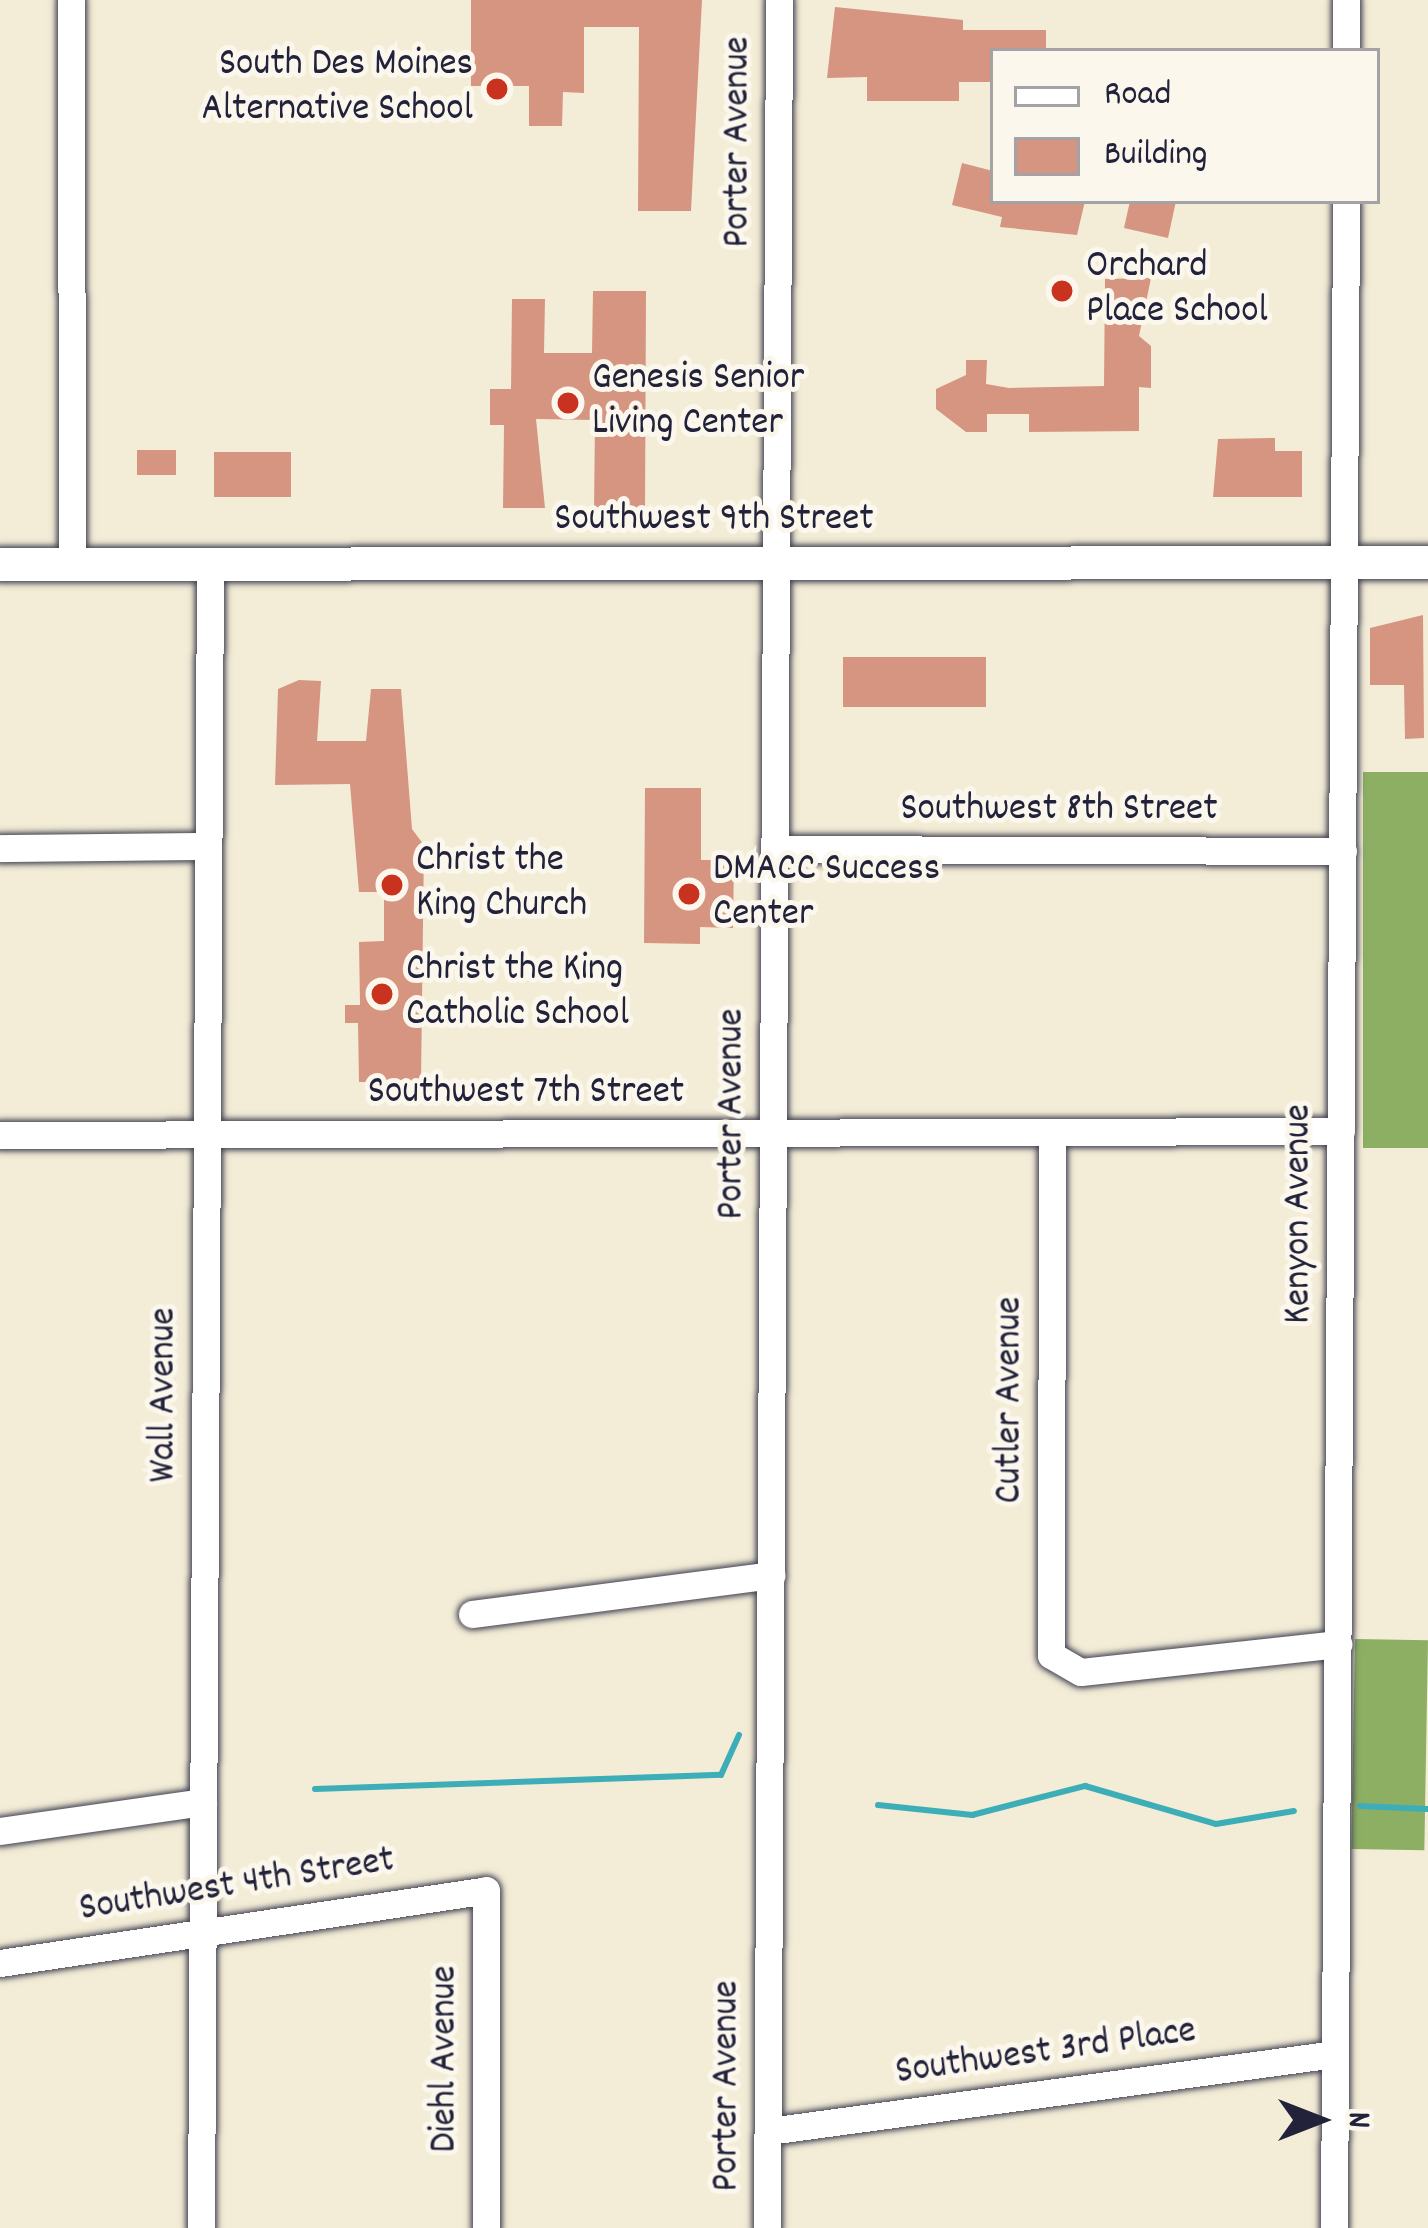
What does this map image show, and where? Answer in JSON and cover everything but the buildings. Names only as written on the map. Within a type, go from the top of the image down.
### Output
[{"type":"main road","name":"Southwest 9th Street","points":[[0,564],[1428,562]]},
{"type":"street","points":[[71,0],[72,564]]},
{"type":"street","name":"Porter Avenue","points":[[767,2228],[779,0]]},
{"type":"street","points":[[1346,0],[1346,48]]},
{"type":"street","name":"Kenyon Avenue","points":[[1334,2228],[1346,204]]},
{"type":"street","name":"Wall Avenue","points":[[201,2228],[210,563]]},
{"type":"street","points":[[0,848],[208,847]]},
{"type":"street","name":"Southwest 8th Street","points":[[775,849],[1343,850]]},
{"type":"street","name":"Southwest 7th Street","points":[[0,1135],[1341,1131]]},
{"type":"street","name":"Cutler Avenue","points":[[1052,1132],[1058,1666],[1338,1644]]},
{"type":"street","points":[[472,1614],[771,1575]]},
{"type":"street","points":[[0,1832],[203,1802]]},
{"type":"street","name":"Southwest 4th Street","points":[[0,1963],[486,1890]]},
{"type":"street","name":"Diehl Avenue","points":[[486,1890],[486,2228]]},
{"type":"street","name":"Southwest 3rd Place","points":[[769,2132],[1335,2054]]},
{"type":"green space","points":[[1363,772],[1428,772],[1428,1148],[1363,1148]]},
{"type":"green space","points":[[1355,1639],[1428,1640],[1424,1850],[1351,1849]]},
{"type":"waterway","points":[[315,1789],[721,1775],[739,1735]]},
{"type":"waterway","points":[[878,1805],[972,1815],[1085,1786],[1216,1824],[1294,1811]]},
{"type":"waterway","points":[[1360,1806],[1428,1809]]},
{"type":"place","name":"South Des Moines Alternative School","points":[[497,89]]},
{"type":"place","name":"Orchard Place School","points":[[1062,291]]},
{"type":"place","name":"Genesis Senior Living Center","points":[[568,403]]},
{"type":"place","name":"Christ the King Church","points":[[392,885]]},
{"type":"place","name":"DMACC Success Center","points":[[689,894]]},
{"type":"place","name":"Christ the King Catholic School","points":[[382,994]]}]
